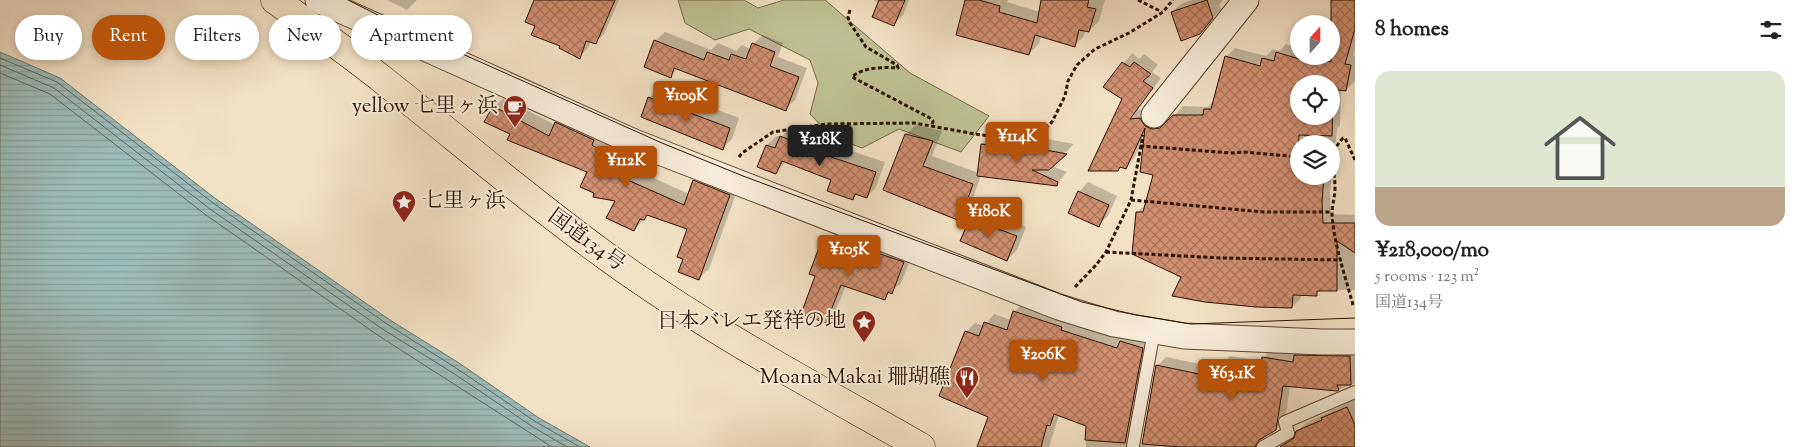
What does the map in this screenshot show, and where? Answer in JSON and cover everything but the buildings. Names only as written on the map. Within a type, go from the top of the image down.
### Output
[{"type":"highway","name":"国道134号","points":[[289,4],[534,203],[611,260],[690,313],[921,447]]},
{"type":"street","points":[[318,0],[634,142],[1059,307],[1114,324],[1184,336],[1355,342]]},
{"type":"street","points":[[1154,115],[1246,0]]},
{"type":"lane","points":[[1133,446],[1154,331]]},
{"type":"lane","points":[[1263,447],[1288,433],[1285,422],[1355,392]]},
{"type":"path","points":[[1138,0],[1163,12]]},
{"type":"path","points":[[724,178],[742,153],[772,132],[826,124],[914,123],[981,135],[1018,138],[1027,136],[1044,129],[1052,122],[1065,96],[1068,82],[1077,66],[1095,50],[1129,33],[1163,12],[1173,0]]},
{"type":"path","points":[[850,10],[848,17],[850,23],[866,47],[894,61],[898,65],[898,68],[873,68],[856,73],[852,77],[930,118],[933,121],[932,126]]},
{"type":"path","points":[[1059,307],[1066,296],[1106,252],[1131,200],[1144,130],[1154,115]]},
{"type":"path","points":[[1340,142],[1345,138],[1355,160]]},
{"type":"path","points":[[1140,146],[1290,156]]},
{"type":"path","points":[[1335,185],[1332,212],[1334,235],[1353,305]]},
{"type":"path","points":[[1131,200],[1264,212],[1332,212]]},
{"type":"path","points":[[1106,252],[1222,258],[1342,260]]},
{"type":"green space","points":[[678,0],[744,0],[758,8],[784,0],[825,0],[910,73],[989,116],[961,152],[899,129],[862,148],[831,136],[810,114],[818,83],[810,60],[749,29],[715,40],[685,23]]},
{"type":"water","points":[[0,52],[60,78],[216,199],[390,320],[459,363],[539,418],[590,447],[0,447]]},
{"type":"tram line","points":[[348,0],[402,27],[662,143],[743,176],[1082,302],[1136,315],[1191,324],[1355,318]]},
{"type":"place","name":"yellow 七里ヶ浜","points":[[515,128]]},
{"type":"place","name":"七里ヶ浜","points":[[404,223]]},
{"type":"place","name":"日本バレエ発祥の地","points":[[864,343]]},
{"type":"place","name":"Moana Makai 珊瑚礁","points":[[967,399]]}]
